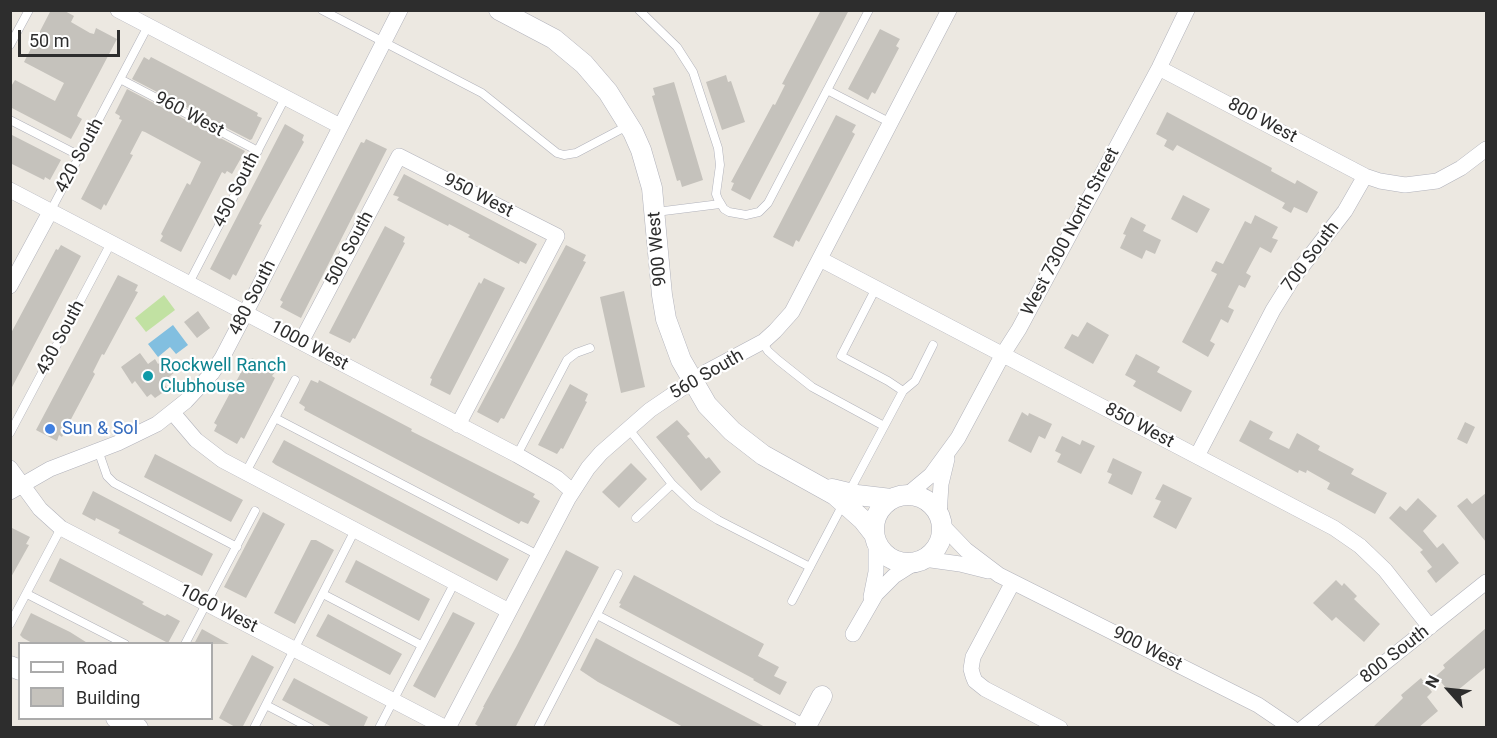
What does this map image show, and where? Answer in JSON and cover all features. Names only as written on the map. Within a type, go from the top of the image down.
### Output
[{"type":"street","points":[[118,10],[340,126]]},
{"type":"street","name":"480 South","points":[[16,489],[50,469],[140,434],[173,413],[212,373],[246,312],[400,10]]},
{"type":"street","name":"900 West","points":[[499,10],[535,28],[571,52],[603,85],[630,125],[647,169],[655,212],[666,319],[672,340],[692,381],[707,405],[747,443],[775,462],[846,498],[899,497]]},
{"type":"street","name":"560 South","points":[[447,728],[572,491],[601,453],[628,428],[669,396],[762,342],[792,312],[949,10]]},
{"type":"street","name":"West 7300 North Street","points":[[940,520],[941,484],[951,451],[1159,68],[1187,10]]},
{"type":"street","name":"800 West","points":[[1159,68],[1365,176]]},
{"type":"street","points":[[1365,176],[1392,184],[1427,184],[1448,176],[1486,149]]},
{"type":"street","name":"950 West","points":[[399,156],[557,236],[458,425]]},
{"type":"street","name":"500 South","points":[[301,342],[399,156]]},
{"type":"street","name":"700 South","points":[[1197,456],[1273,310],[1293,278],[1345,211],[1365,176]]},
{"type":"street","name":"1000 West","points":[[10,190],[517,455],[557,478],[572,491]]},
{"type":"street","name":"420 South","points":[[10,286],[50,212]]},
{"type":"street","name":"850 West","points":[[820,259],[1347,536],[1385,570],[1430,627]]},
{"type":"street","points":[[173,413],[190,434],[210,451],[509,611]]},
{"type":"street","name":"West 7300 North Street","points":[[899,497],[931,475],[951,451]]},
{"type":"street","name":"1060 West","points":[[10,468],[16,489],[61,528],[447,728]]},
{"type":"street","points":[[853,634],[869,603],[876,572],[876,517],[885,504],[899,497],[923,498],[935,509],[940,520],[940,540],[936,548],[894,576],[869,603]]},
{"type":"street","points":[[846,498],[875,538],[880,549],[892,559],[908,563],[920,560]]},
{"type":"street","name":"900 West","points":[[940,520],[966,550],[999,575],[1258,705],[1292,728]]},
{"type":"street","name":"900 West","points":[[920,560],[960,564],[999,575]]},
{"type":"street","points":[[1013,582],[973,657],[971,669],[973,676],[975,681],[985,689],[1060,728]]},
{"type":"street","name":"800 South","points":[[1303,728],[1486,582]]},
{"type":"street","points":[[806,726],[822,696]]},
{"type":"street","points":[[120,720],[138,728]]},
{"type":"lane","points":[[10,45],[29,10]]},
{"type":"lane","points":[[322,10],[482,93],[557,153],[564,155],[576,153],[630,125]]},
{"type":"lane","points":[[639,10],[677,47],[693,72],[718,148],[720,165],[716,194],[720,204],[729,212],[746,215],[764,208],[771,198],[869,10]]},
{"type":"lane","points":[[10,24],[19,29]]},
{"type":"lane","name":"420 South","points":[[50,212],[148,26]]},
{"type":"lane","name":"960 West","points":[[120,79],[258,151]]},
{"type":"lane","points":[[827,90],[891,123]]},
{"type":"lane","name":"450 South","points":[[189,283],[285,98]]},
{"type":"lane","points":[[10,120],[80,156]]},
{"type":"lane","points":[[655,212],[720,204]]},
{"type":"lane","name":"430 South","points":[[10,433],[111,243]]},
{"type":"lane","points":[[876,288],[841,356],[903,391]]},
{"type":"lane","points":[[762,342],[778,360],[812,387],[884,426]]},
{"type":"lane","points":[[792,601],[903,391],[915,381],[933,345]]},
{"type":"lane","points":[[517,455],[567,360],[576,352],[590,348]]},
{"type":"lane","points":[[246,472],[294,380]]},
{"type":"lane","points":[[275,418],[538,555]]},
{"type":"lane","points":[[628,428],[672,484],[688,500],[712,517],[810,567]]},
{"type":"lane","points":[[98,450],[107,476],[114,483],[237,547]]},
{"type":"lane","points":[[636,518],[672,484]]},
{"type":"lane","points":[[186,642],[255,511]]},
{"type":"lane","points":[[10,624],[61,528]]},
{"type":"lane","points":[[254,728],[355,530]]},
{"type":"lane","points":[[538,728],[618,574]]},
{"type":"lane","points":[[379,728],[455,582]]},
{"type":"lane","points":[[27,594],[121,642]]},
{"type":"lane","points":[[323,594],[421,645]]},
{"type":"lane","points":[[597,615],[806,726]]},
{"type":"lane","points":[[266,705],[310,728]]},
{"type":"green space","points":[[164,295],[175,310],[146,332],[135,318]]},
{"type":"water","points":[[173,325],[188,345],[176,354],[170,347],[158,357],[148,344]]},
{"type":"building","points":[[51,10],[63,10],[74,16],[71,22],[90,33],[94,34],[96,28],[117,39],[78,113],[77,116],[82,119],[71,139],[10,107],[10,88],[15,80],[55,101],[64,83],[24,62]]},
{"type":"building","points":[[821,10],[849,10],[750,200],[731,190],[734,183],[731,182],[773,104],[775,105],[785,85],[782,84]]},
{"type":"building","points":[[880,29],[900,39],[896,46],[899,48],[875,94],[872,92],[868,100],[848,89]]},
{"type":"building","points":[[144,57],[149,60],[151,57],[258,113],[257,116],[262,118],[252,139],[132,79]]},
{"type":"building","points":[[726,75],[728,82],[731,81],[745,122],[722,130],[706,82]]},
{"type":"building","points":[[674,82],[703,180],[682,187],[680,180],[677,181],[652,96],[655,95],[653,88]]},
{"type":"building","points":[[127,89],[245,151],[232,174],[227,171],[225,174],[222,172],[181,252],[160,241],[163,236],[161,234],[187,183],[190,185],[201,162],[145,132],[142,131],[130,154],[133,155],[106,206],[104,204],[101,210],[81,199],[122,120],[115,113]]},
{"type":"building","points":[[1167,112],[1272,168],[1271,171],[1295,184],[1297,180],[1318,192],[1307,213],[1294,207],[1291,213],[1282,208],[1285,203],[1177,145],[1173,151],[1164,146],[1167,140],[1156,134]]},
{"type":"building","points":[[836,115],[856,125],[852,132],[855,134],[799,242],[796,240],[793,247],[773,237]]},
{"type":"building","points":[[285,124],[304,135],[302,140],[304,142],[259,224],[262,225],[236,276],[233,274],[230,280],[210,269]]},
{"type":"building","points":[[10,134],[61,160],[50,180],[45,177],[44,180],[10,163]]},
{"type":"building","points":[[366,139],[387,149],[301,318],[280,307],[283,302],[280,300],[361,142],[364,143]]},
{"type":"building","points":[[404,174],[537,244],[526,264],[520,261],[519,264],[468,237],[470,235],[397,200],[399,197],[393,195]]},
{"type":"building","points":[[1183,195],[1210,209],[1197,233],[1171,219]]},
{"type":"building","points":[[1255,215],[1278,227],[1272,238],[1278,240],[1271,253],[1260,247],[1246,273],[1251,276],[1245,288],[1239,285],[1228,307],[1234,310],[1228,323],[1221,319],[1210,341],[1215,344],[1208,357],[1182,342],[1217,274],[1211,271],[1216,261],[1223,264],[1245,221],[1251,224]]},
{"type":"building","points":[[1131,217],[1146,225],[1143,231],[1161,240],[1155,254],[1146,250],[1142,259],[1120,248],[1126,235],[1123,234]]},
{"type":"building","points":[[385,226],[405,237],[403,242],[405,243],[355,339],[353,338],[350,343],[329,333]]},
{"type":"building","points":[[61,245],[81,256],[10,391],[10,335],[56,249],[58,250]]},
{"type":"building","points":[[566,245],[586,255],[583,261],[586,262],[504,419],[501,418],[498,423],[477,412]]},
{"type":"building","points":[[118,275],[138,285],[135,291],[138,292],[104,355],[102,354],[93,372],[95,374],[62,437],[59,435],[57,441],[36,430]]},
{"type":"building","points":[[484,278],[505,288],[450,395],[430,385],[432,379],[430,378],[479,282],[481,284]]},
{"type":"building","points":[[624,291],[645,387],[621,393],[600,297]]},
{"type":"building","points":[[198,311],[210,328],[197,338],[184,322]]},
{"type":"building","points":[[1087,322],[1109,335],[1093,364],[1064,348],[1072,334],[1078,337]]},
{"type":"building","name":"Rockwell Ranch Clubhouse","points":[[140,353],[148,364],[155,359],[158,364],[166,358],[176,371],[164,384],[168,389],[155,398],[151,394],[147,397],[135,381],[132,384],[121,367]]},
{"type":"building","points":[[1136,354],[1160,367],[1157,372],[1192,391],[1181,412],[1133,386],[1136,381],[1125,375]]},
{"type":"building","points":[[252,358],[276,371],[272,376],[275,378],[244,439],[241,437],[237,444],[214,431],[217,425],[214,423],[246,363],[249,364]]},
{"type":"building","points":[[311,380],[318,383],[319,380],[412,429],[411,431],[535,494],[533,497],[540,501],[528,524],[521,521],[519,524],[304,410],[305,407],[299,403]]},
{"type":"building","points":[[570,384],[588,394],[585,401],[587,402],[563,449],[561,448],[557,454],[538,445]]},
{"type":"building","points":[[1022,412],[1052,424],[1045,439],[1039,436],[1031,453],[1008,441]]},
{"type":"building","points":[[677,420],[690,434],[687,436],[706,459],[709,457],[721,472],[701,491],[656,437]]},
{"type":"building","points":[[1250,420],[1273,432],[1269,439],[1289,449],[1297,433],[1320,446],[1318,450],[1354,469],[1351,474],[1387,493],[1375,514],[1327,489],[1330,483],[1307,470],[1306,473],[1299,470],[1298,473],[1239,441]]},
{"type":"building","points":[[1465,422],[1475,427],[1467,444],[1457,439]]},
{"type":"building","points":[[1062,436],[1080,445],[1082,440],[1095,446],[1081,474],[1057,462],[1061,454],[1055,451]]},
{"type":"building","points":[[284,440],[509,559],[497,581],[276,465],[272,462]]},
{"type":"building","points":[[155,454],[243,500],[231,522],[144,477]]},
{"type":"building","points":[[1113,458],[1142,472],[1132,495],[1108,483],[1112,474],[1107,472]]},
{"type":"building","points":[[631,463],[647,479],[619,508],[602,492]]},
{"type":"building","points":[[1163,484],[1192,498],[1176,529],[1153,517],[1161,501],[1155,499]]},
{"type":"building","points":[[93,491],[213,554],[202,576],[118,533],[120,530],[82,514]]},
{"type":"building","points":[[1486,493],[1486,542],[1457,506],[1467,498],[1472,504]]},
{"type":"building","points":[[1418,498],[1437,516],[1423,531],[1437,548],[1443,543],[1459,563],[1436,583],[1427,571],[1432,567],[1420,552],[1423,550],[1389,518],[1400,506],[1406,511]]},
{"type":"building","points":[[263,512],[285,524],[246,598],[224,587]]},
{"type":"building","points":[[10,527],[30,537],[26,544],[29,545],[10,579]]},
{"type":"building","points":[[311,540],[316,540],[334,550],[295,624],[274,613]]},
{"type":"building","points":[[566,550],[599,567],[515,728],[481,728],[475,724],[483,707]]},
{"type":"building","points":[[60,558],[144,602],[142,604],[153,610],[180,621],[169,642],[166,642],[49,581]]},
{"type":"building","points":[[356,560],[430,599],[419,621],[345,582]]},
{"type":"building","points":[[634,575],[764,644],[758,656],[779,667],[774,676],[787,682],[780,695],[619,607]]},
{"type":"building","points":[[1336,580],[1342,586],[1344,583],[1357,596],[1354,599],[1380,624],[1364,642],[1336,617],[1332,621],[1313,603]]},
{"type":"building","points":[[453,612],[475,623],[435,698],[413,686]]},
{"type":"building","points":[[31,613],[86,642],[30,642],[20,635]]},
{"type":"building","points":[[328,614],[402,654],[390,675],[316,636]]},
{"type":"building","points":[[1486,628],[1486,667],[1452,695],[1436,676],[1445,668],[1443,665]]},
{"type":"building","points":[[202,629],[229,644],[213,644],[213,642],[195,642]]},
{"type":"building","points":[[596,638],[767,728],[685,728],[598,682],[580,670]]},
{"type":"building","points":[[252,655],[274,667],[242,728],[237,728],[219,718]]},
{"type":"building","points":[[294,678],[368,717],[363,728],[334,728],[282,700]]},
{"type":"building","points":[[1421,678],[1432,692],[1427,697],[1438,711],[1418,728],[1372,728],[1403,698],[1401,695]]},
{"type":"place","name":"Rockwell Ranch Clubhouse","points":[[148,376]]},
{"type":"place","name":"Sun & Sol","points":[[50,429]]}]
